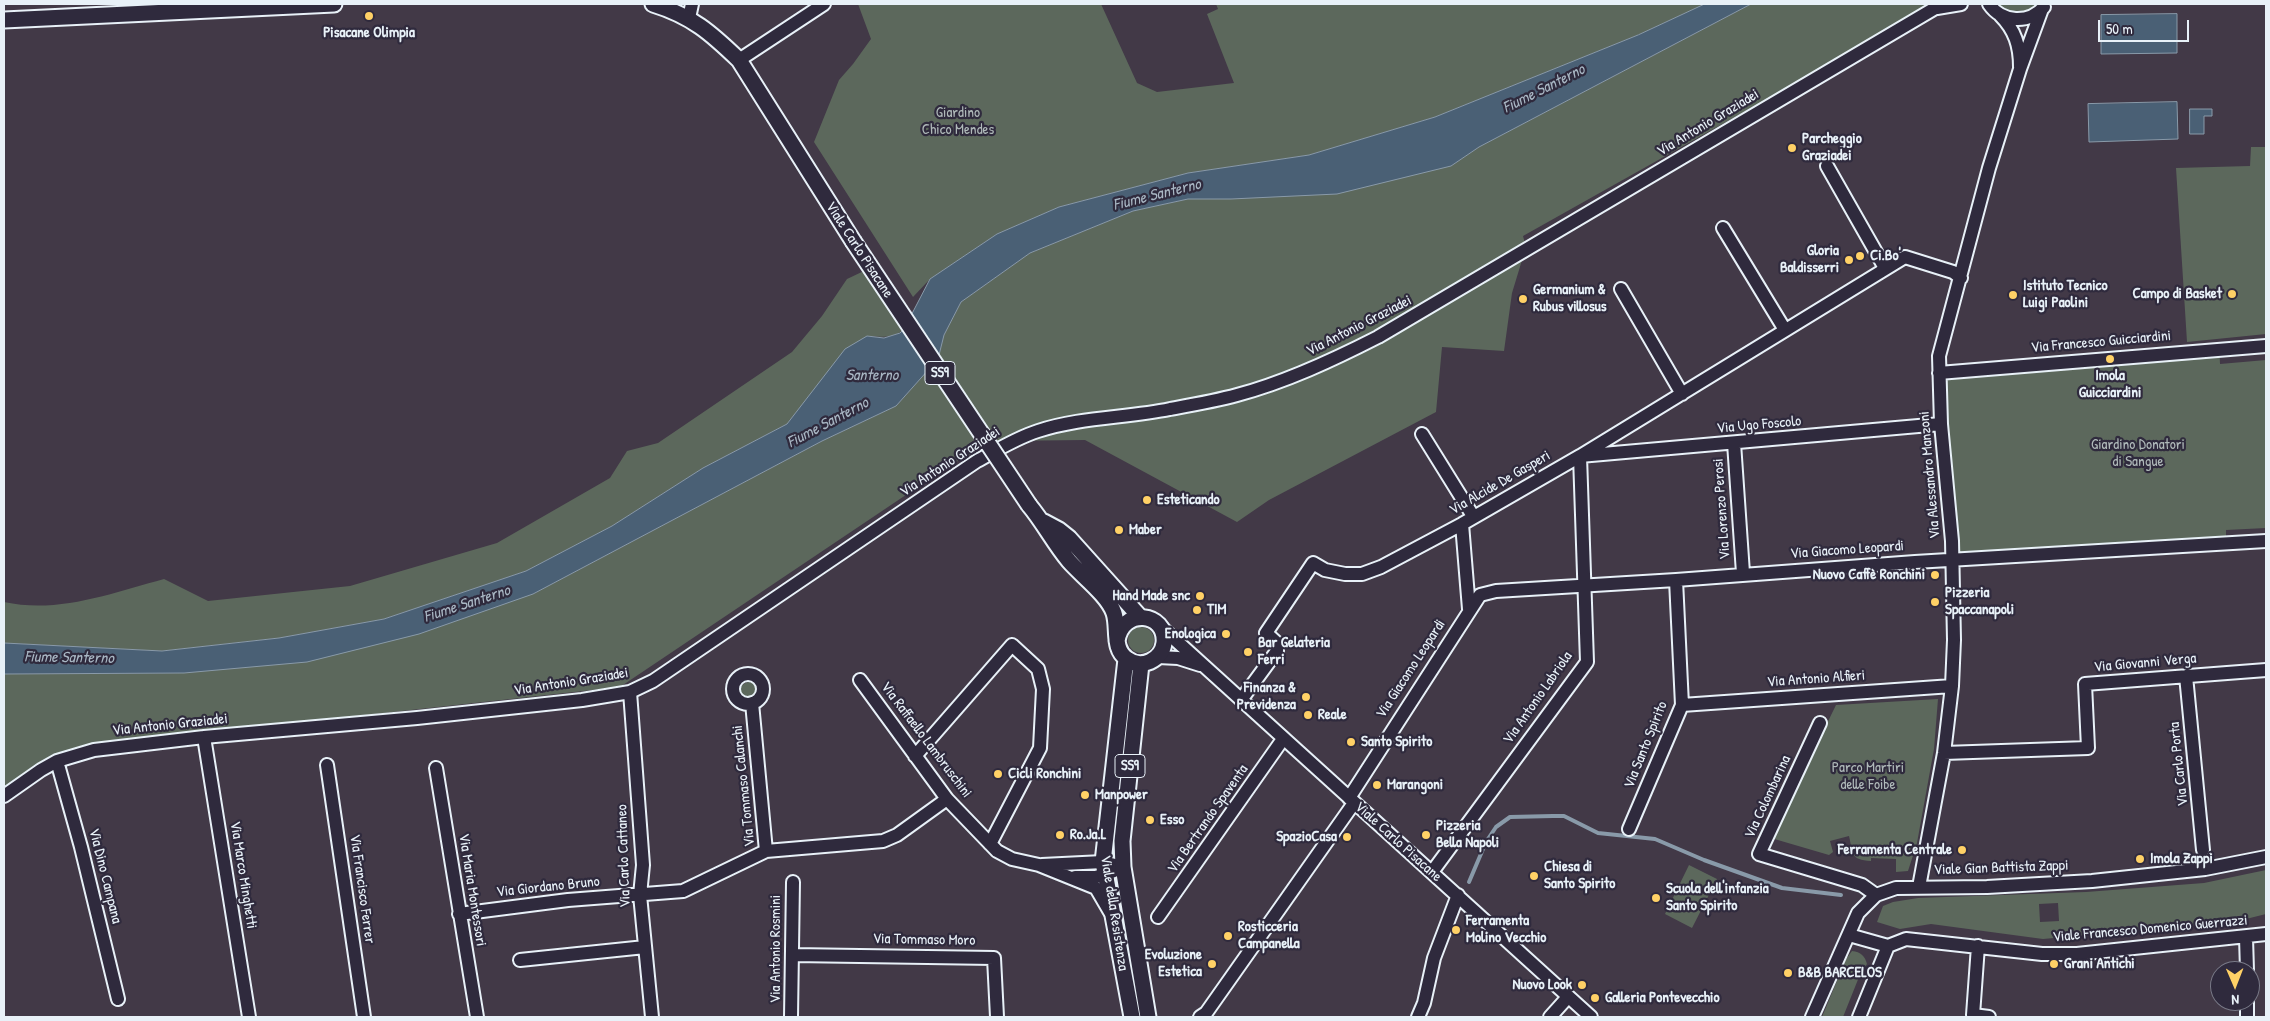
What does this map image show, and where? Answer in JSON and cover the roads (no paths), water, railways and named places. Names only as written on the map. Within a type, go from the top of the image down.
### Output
[{"type":"main road","points":[[4,20],[334,4]]},
{"type":"main road","name":"Viale Carlo Pisacane","points":[[653,4],[690,11],[740,60],[853,240],[1028,505],[1043,522],[1070,562],[1095,587],[1113,612],[1118,648],[1126,659]]},
{"type":"main road","name":"Viale Carlo Pisacane","points":[[1043,522],[1059,530],[1069,538],[1140,617],[1146,617],[1157,623]]},
{"type":"main road","points":[[1070,562],[1074,558],[1082,559],[1102,575]]},
{"type":"main road","points":[[1117,641],[1121,627],[1133,618],[1140,617]]},
{"type":"main road","points":[[1157,623],[1164,636],[1164,644],[1158,657]]},
{"type":"main road","name":"Viale Carlo Pisacane","points":[[1141,664],[1153,661],[1158,657]]},
{"type":"main road","points":[[1126,659],[1141,664]]},
{"type":"main road","name":"Viale della Resistenza","points":[[1126,659],[1104,868],[1132,1017]]},
{"type":"main road","name":"Viale della Resistenza","points":[[1141,664],[1122,841],[1123,867],[1148,1017]]},
{"type":"street","points":[[740,60],[824,4]]},
{"type":"street","name":"Via Antonio Graziadei","points":[[4,796],[41,770],[58,761],[94,750],[204,737],[417,718],[582,700],[630,692],[653,681],[977,461],[1014,440],[1067,424],[1167,410],[1236,395],[1281,381],[1338,358],[1378,337],[1939,6],[1961,4]]},
{"type":"street","points":[[1990,7],[2008,18],[2026,19],[2045,7]]},
{"type":"street","name":"Via Alessandro Manzoni","points":[[1990,7],[2009,24],[2014,34],[2018,45],[2020,69]]},
{"type":"street","name":"Via Alessandro Manzoni","points":[[1919,886],[1944,753],[1952,686],[1953,560],[1941,424],[1939,356],[1989,168],[2020,69],[2045,7]]},
{"type":"street","points":[[1827,166],[1885,268]]},
{"type":"street","points":[[1723,228],[1785,330]]},
{"type":"street","name":"Via Alcide De Gasperi","points":[[1241,700],[1278,651],[1277,643],[1266,633],[1313,563],[1325,570],[1362,574],[1381,567],[1462,524],[1580,456],[1905,257],[1953,272],[1961,278]]},
{"type":"street","points":[[1621,289],[1682,394]]},
{"type":"street","name":"Via Francesco Guicciardini","points":[[1939,372],[2266,346]]},
{"type":"street","name":"Via Ugo Foscolo","points":[[1580,456],[1941,424]]},
{"type":"street","points":[[1422,434],[1473,516]]},
{"type":"street","name":"Via Lorenzo Perosi","points":[[1734,443],[1743,574]]},
{"type":"street","name":"Via Antonio Labriola","points":[[1432,872],[1587,662],[1580,456]]},
{"type":"street","points":[[1462,524],[1469,610]]},
{"type":"street","name":"Via Giacomo Leopardi","points":[[1200,1017],[1206,1013],[1351,800],[1480,594],[1496,591],[1743,574],[2266,541]]},
{"type":"street","name":"Via Santo Spirito","points":[[1629,829],[1682,705],[1676,580]]},
{"type":"street","name":"Viale Carlo Pisacane","points":[[1157,623],[1591,1017]]},
{"type":"street","points":[[916,756],[1012,645],[1038,669],[1043,689],[1040,748],[990,844]]},
{"type":"street","name":"Viale Carlo Pisacane","points":[[1158,657],[1178,658],[1205,667]]},
{"type":"street","name":"Via Giovanni Verga","points":[[1944,753],[2088,748],[2085,684],[2266,670]]},
{"type":"street","name":"Via Carlo Porta","points":[[2186,676],[2203,850]]},
{"type":"street","name":"Via Raffaello Lambruschini","points":[[860,680],[947,799],[997,851],[1012,859],[1039,865],[1123,867]]},
{"type":"street","name":"Via Antonio Alfieri","points":[[1682,705],[1952,686]]},
{"type":"street","name":"Via Carlo Cattaneo","points":[[630,692],[644,865],[640,895],[652,1017]]},
{"type":"street","name":"Via Tommaso Calanchi","points":[[752,703],[766,852],[883,841],[897,835],[947,799]]},
{"type":"street","name":"Via Colombarina","points":[[1820,723],[1759,854],[1862,884],[1876,895]]},
{"type":"street","name":"Via Marco Minghetti","points":[[204,737],[250,1017]]},
{"type":"street","name":"Via Bertrando Spaventa","points":[[1158,917],[1283,739]]},
{"type":"street","name":"Via Dino Campana","points":[[58,761],[118,999]]},
{"type":"street","name":"Via Francisco Ferrer","points":[[327,765],[364,1017]]},
{"type":"street","name":"Via Maria Montessori","points":[[436,768],[477,1017]]},
{"type":"street","name":"Via Giordano Bruno","points":[[459,914],[568,900],[665,893],[692,888],[766,852]]},
{"type":"street","name":"Viale Gian Battista Zappi","points":[[1812,1017],[1858,913],[1876,895],[1896,888],[1919,886],[1987,887],[2092,880],[2205,869],[2266,857]]},
{"type":"street","name":"Via Raffaello Lambruschini","points":[[1039,865],[1096,888],[1114,918]]},
{"type":"street","name":"Via Raffaello Lambruschini","points":[[1068,877],[1104,868]]},
{"type":"street","name":"Via Antonio Rosmini","points":[[791,1017],[793,882]]},
{"type":"street","points":[[1418,1017],[1424,1003],[1434,958],[1458,895]]},
{"type":"street","points":[[1849,934],[1888,946],[1859,1017]]},
{"type":"street","name":"Viale Francesco Domenico Guerrazzi","points":[[1888,946],[1906,939],[2042,954],[2077,954],[2266,934]]},
{"type":"street","points":[[2246,937],[2247,961]]},
{"type":"street","points":[[1978,946],[1974,1015],[1990,1017]]},
{"type":"street","points":[[520,960],[645,947]]},
{"type":"street","name":"Via Tommaso Moro","points":[[793,955],[994,958],[997,1017]]},
{"type":"street","points":[[1550,1017],[1568,997]]},
{"type":"water","name":"Santerno","points":[[1705,4],[1751,4],[1479,147],[1451,166],[1337,194],[1188,199],[1133,211],[1030,253],[961,302],[944,335],[938,359],[896,406],[822,441],[533,594],[419,634],[307,662],[184,673],[4,674],[4,643],[162,651],[279,638],[384,619],[526,571],[612,526],[703,468],[787,424],[845,349],[867,336],[884,338],[900,333],[904,329],[930,279],[997,234],[1059,207],[1188,173],[1309,155],[1435,117],[1638,35]]},
{"type":"water","points":[[2177,14],[2177,53],[2101,54],[2101,15]]},
{"type":"water","points":[[2177,102],[2178,139],[2089,142],[2088,104]]},
{"type":"water","points":[[2190,109],[2212,109],[2212,116],[2204,116],[2204,134],[2190,134]]},
{"type":"waterway","points":[[1469,882],[1486,842],[1496,827],[1510,817],[1564,816],[1598,833],[1655,839],[1704,860],[1782,888],[1841,895]]},
{"type":"place","name":"Pisacane Olimpia","points":[[369,16]]},
{"type":"place","name":"Parcheggio Graziadei","points":[[1792,148]]},
{"type":"place","name":"Ci.Bo'","points":[[1860,256]]},
{"type":"place","name":"Gloria Baldisserri","points":[[1849,260]]},
{"type":"place","name":"Campo di Basket","points":[[2232,294]]},
{"type":"place","name":"Istituto Tecnico Luigi Paolini","points":[[2013,295]]},
{"type":"place","name":"Germanium & Rubus villosus","points":[[1523,299]]},
{"type":"place","name":"Imola Guicciardini","points":[[2110,359]]},
{"type":"place","name":"Esteticando","points":[[1147,500]]},
{"type":"place","name":"Maber","points":[[1119,530]]},
{"type":"place","name":"Nuovo Caffè Ronchini","points":[[1935,575]]},
{"type":"place","name":"Hand Made snc","points":[[1200,596]]},
{"type":"place","name":"Pizzeria Spaccanapoli","points":[[1935,602]]},
{"type":"place","name":"TIM","points":[[1197,610]]},
{"type":"place","name":"Enologica","points":[[1226,634]]},
{"type":"place","name":"Bar Gelateria Ferri","points":[[1248,652]]},
{"type":"place","name":"Finanza & Previdenza","points":[[1306,697]]},
{"type":"place","name":"Reale","points":[[1308,715]]},
{"type":"place","name":"Santo Spirito","points":[[1351,742]]},
{"type":"place","name":"Cicli Ronchini","points":[[998,774]]},
{"type":"place","name":"Marangoni","points":[[1377,785]]},
{"type":"place","name":"Manpower","points":[[1085,795]]},
{"type":"place","name":"Esso","points":[[1150,820]]},
{"type":"place","name":"Ro.Ja.L","points":[[1060,835]]},
{"type":"place","name":"Pizzeria Bella Napoli","points":[[1426,835]]},
{"type":"place","name":"SpazioCasa","points":[[1347,837]]},
{"type":"place","name":"Ferramenta Centrale","points":[[1962,850]]},
{"type":"place","name":"Imola Zappi","points":[[2140,859]]},
{"type":"place","name":"Chiesa di Santo Spirito","points":[[1534,876]]},
{"type":"place","name":"Scuola dell'infanzia Santo Spirito","points":[[1656,898]]},
{"type":"place","name":"Ferramenta Molino Vecchio","points":[[1456,930]]},
{"type":"place","name":"Rosticceria Campanella","points":[[1228,936]]},
{"type":"place","name":"Evoluzione Estetica","points":[[1212,964]]},
{"type":"place","name":"Grani Antichi","points":[[2054,964]]},
{"type":"place","name":"B&B BARCELOS","points":[[1788,973]]},
{"type":"place","name":"Nuovo Look","points":[[1582,985]]},
{"type":"place","name":"Galleria Pontevecchio","points":[[1595,998]]},
{"type":"water label","name":"Fiume Santerno","points":[[1544,89]]},
{"type":"water label","name":"Fiume Santerno","points":[[1157,195]]},
{"type":"water label","name":"Fiume Santerno","points":[[828,423]]},
{"type":"water label","name":"Fiume Santerno","points":[[467,604]]},
{"type":"water label","name":"Fiume Santerno","points":[[69,658]]},
{"type":"park label","name":"Giardino Chico Mendes","points":[[958,122]]},
{"type":"park label","name":"Giardino Donatori di Sangue","points":[[2138,454]]},
{"type":"park label","name":"Parco Martiri delle Foibe","points":[[1868,776]]}]
